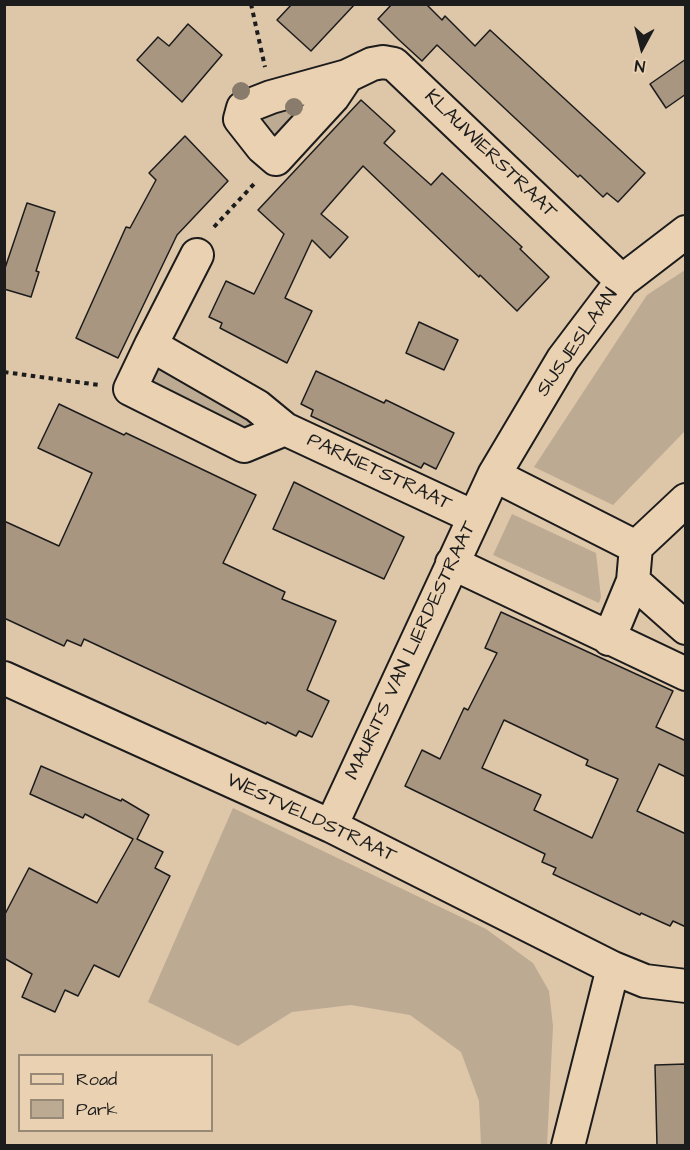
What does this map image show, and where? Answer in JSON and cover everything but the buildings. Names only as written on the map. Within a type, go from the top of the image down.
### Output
[{"type":"street","name":"KLAUWIERSTRAAT","points":[[276,159],[262,147],[240,119],[243,108],[271,97],[347,76],[372,64],[383,62],[394,64],[622,281]]},
{"type":"street","points":[[276,159],[333,97],[347,76]]},
{"type":"street","name":"SIJSJESLAAN","points":[[494,475],[563,359],[622,281],[686,232]]},
{"type":"street","points":[[130,389],[197,255]]},
{"type":"street","name":"PARKIETSTRAAT","points":[[151,345],[257,406],[285,429],[474,518]]},
{"type":"street","name":"PARKIETSTRAAT","points":[[130,389],[244,446],[285,429]]},
{"type":"street","points":[[494,475],[636,548]]},
{"type":"street","name":"MAURITS VAN LIERDESTRAAT","points":[[331,826],[494,475]]},
{"type":"street","points":[[609,639],[633,581],[636,548],[686,500]]},
{"type":"street","points":[[452,563],[686,674]]},
{"type":"street","points":[[633,581],[686,628]]},
{"type":"street","name":"WESTVELDSTRAAT","points":[[4,678],[331,826],[613,968],[645,981],[686,986]]},
{"type":"street","points":[[568,1146],[613,968]]},
{"type":"path","points":[[250,4],[271,97]]},
{"type":"path","points":[[197,255],[204,239],[276,159]]},
{"type":"path","points":[[4,372],[130,389]]},
{"type":"green space","points":[[317,93],[278,143],[256,115]]},
{"type":"green space","points":[[685,270],[685,431],[613,505],[534,467],[647,295]]},
{"type":"green space","points":[[159,361],[251,413],[257,426],[247,434],[153,391],[147,372]]},
{"type":"green space","points":[[512,514],[596,553],[601,597],[599,603],[493,555]]},
{"type":"green space","points":[[233,808],[486,929],[533,963],[549,991],[553,1026],[547,1145],[481,1145],[479,1101],[461,1052],[410,1015],[351,1005],[292,1012],[238,1046],[148,1002]]}]
